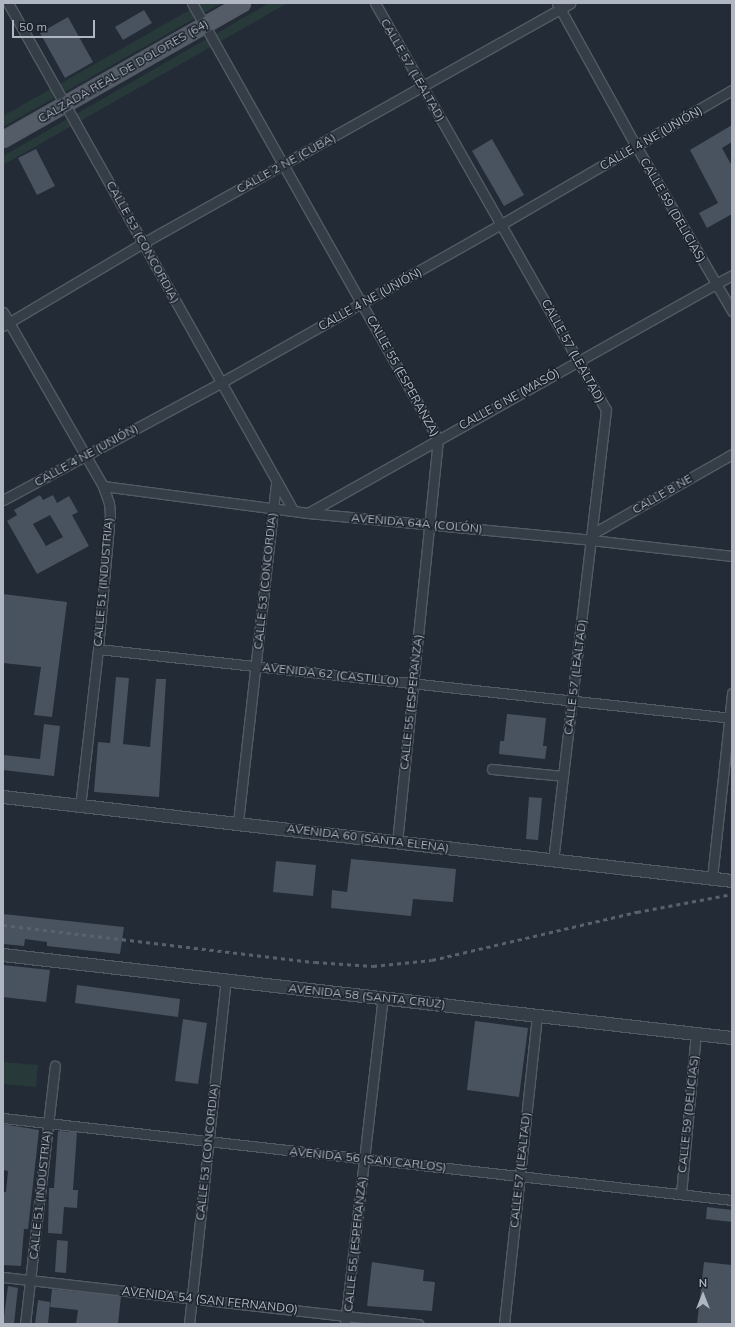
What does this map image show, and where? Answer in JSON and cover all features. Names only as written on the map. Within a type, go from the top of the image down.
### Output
[{"type":"main road","name":"CALZADA REAL DE DOLORES (64)","points":[[3,140],[242,3]]},
{"type":"street","name":"CALLE 53 (CONCORDIA)","points":[[8,3],[222,382],[276,483],[293,510]]},
{"type":"street","name":"CALLE 55 (ESPERANZA)","points":[[192,3],[202,26],[363,303],[438,439],[397,842]]},
{"type":"street","name":"CALLE 57 (LEALTAD)","points":[[375,3],[500,225],[580,360],[606,410],[553,860]]},
{"type":"street","name":"CALLE 2 NE (CUBA)","points":[[6,324],[143,243],[423,86],[558,6],[570,3]]},
{"type":"street","name":"CALLE 59 (DELICIAS)","points":[[558,6],[636,146],[732,311]]},
{"type":"street","name":"CALLE 4 NE (UNIÓN)","points":[[3,500],[222,382],[363,303],[732,90]]},
{"type":"street","name":"CALLE 6 NE (MASÓ)","points":[[308,513],[732,275]]},
{"type":"street","name":"CALLE 51 (INDUSTRIA)","points":[[3,312],[6,324],[103,486],[110,514],[98,648],[80,806]]},
{"type":"street","name":"CALLE 8 NE","points":[[591,537],[732,454]]},
{"type":"street","name":"CALLE 53 (CONCORDIA)","points":[[238,822],[276,483]]},
{"type":"street","name":"AVENIDA 64A (COLÓN)","points":[[103,486],[273,507],[308,513],[591,537],[732,556]]},
{"type":"street","name":"AVENIDA 62 (CASTILLO)","points":[[98,648],[731,718]]},
{"type":"street","points":[[712,878],[731,718],[732,694]]},
{"type":"street","points":[[492,768],[563,776]]},
{"type":"street","name":"AVENIDA 60 (SANTA ELENA)","points":[[3,798],[238,822],[732,881]]},
{"type":"street","name":"AVENIDA 58 (SANTA CRUZ)","points":[[3,955],[732,1038]]},
{"type":"street","name":"CALLE 53 (CONCORDIA)","points":[[189,1324],[226,980]]},
{"type":"street","name":"CALLE 55 (ESPERANZA)","points":[[346,1320],[383,998]]},
{"type":"street","name":"CALLE 57 (LEALTAD)","points":[[504,1324],[536,1015]]},
{"type":"street","name":"CALLE 59 (DELICIAS)","points":[[681,1194],[696,1034]]},
{"type":"street","name":"CALLE 51 (INDUSTRIA)","points":[[25,1324],[55,1066]]},
{"type":"street","name":"AVENIDA 56 (SAN CARLOS)","points":[[3,1118],[732,1200]]},
{"type":"street","name":"AVENIDA 54 (SAN FERNANDO)","points":[[3,1277],[192,1298],[346,1320],[418,1324]]},
{"type":"shaded area","points":[[202,3],[222,3],[3,127],[3,116]]},
{"type":"shaded area","points":[[269,3],[288,3],[3,165],[3,156]]},
{"type":"shaded area","points":[[3,1062],[38,1065],[36,1087],[3,1084]]},
{"type":"building","points":[[144,10],[152,23],[123,40],[115,27]]},
{"type":"building","points":[[68,17],[93,62],[65,78],[40,33]]},
{"type":"building","points":[[732,125],[732,142],[722,148],[732,166],[732,214],[707,228],[699,213],[718,203],[690,150]]},
{"type":"building","points":[[492,139],[524,195],[504,206],[472,151]]},
{"type":"building","points":[[36,149],[55,186],[37,195],[18,158]]},
{"type":"building","points":[[40,495],[43,500],[53,495],[57,503],[69,496],[78,512],[72,515],[89,546],[37,574],[7,521],[17,515],[14,510]],"holes":[[[50,515],[63,537],[46,546],[33,524]]]},
{"type":"building","points":[[3,594],[67,602],[52,717],[34,715],[41,667],[3,663]]},
{"type":"building","points":[[116,677],[129,678],[123,744],[150,747],[156,679],[166,679],[159,797],[94,792],[98,742],[110,743]]},
{"type":"building","points":[[507,714],[546,718],[543,746],[547,746],[545,759],[499,754],[500,741],[504,741]]},
{"type":"building","points":[[44,724],[60,726],[54,776],[3,770],[3,755],[40,759]]},
{"type":"building","points":[[529,797],[542,798],[538,840],[526,839]]},
{"type":"building","points":[[351,859],[456,869],[453,902],[413,899],[411,916],[331,908],[332,890],[347,892]]},
{"type":"building","points":[[276,861],[316,865],[313,896],[273,892]]},
{"type":"building","points":[[3,914],[124,927],[120,954],[47,946],[47,942],[25,939],[24,946],[3,944]]},
{"type":"building","points":[[3,965],[50,970],[46,1002],[3,997]]},
{"type":"building","points":[[77,985],[180,999],[178,1017],[75,1003]]},
{"type":"building","points":[[183,1019],[207,1023],[198,1084],[175,1081]]},
{"type":"building","points":[[475,1021],[528,1028],[519,1097],[467,1090]]},
{"type":"building","points":[[3,1124],[39,1130],[28,1229],[24,1229],[21,1266],[3,1265],[3,1192],[6,1192],[8,1171],[3,1170]]},
{"type":"building","points":[[58,1131],[77,1132],[73,1190],[78,1190],[77,1208],[64,1207],[62,1234],[48,1233],[49,1188],[54,1188]]},
{"type":"building","points":[[707,1207],[732,1210],[732,1222],[706,1219]]},
{"type":"building","points":[[57,1240],[68,1241],[66,1273],[55,1272]]},
{"type":"building","points":[[372,1262],[424,1270],[423,1281],[435,1282],[432,1311],[367,1306]]},
{"type":"building","points":[[704,1262],[732,1265],[732,1324],[697,1324]]},
{"type":"building","points":[[8,1286],[18,1288],[14,1324],[3,1324]]},
{"type":"building","points":[[52,1289],[121,1296],[118,1324],[76,1324],[78,1310],[50,1307]]},
{"type":"building","points":[[38,1300],[50,1302],[48,1324],[35,1324]]},
{"type":"railway","points":[[3,925],[315,962],[373,966],[432,960],[637,912],[732,894]]}]
